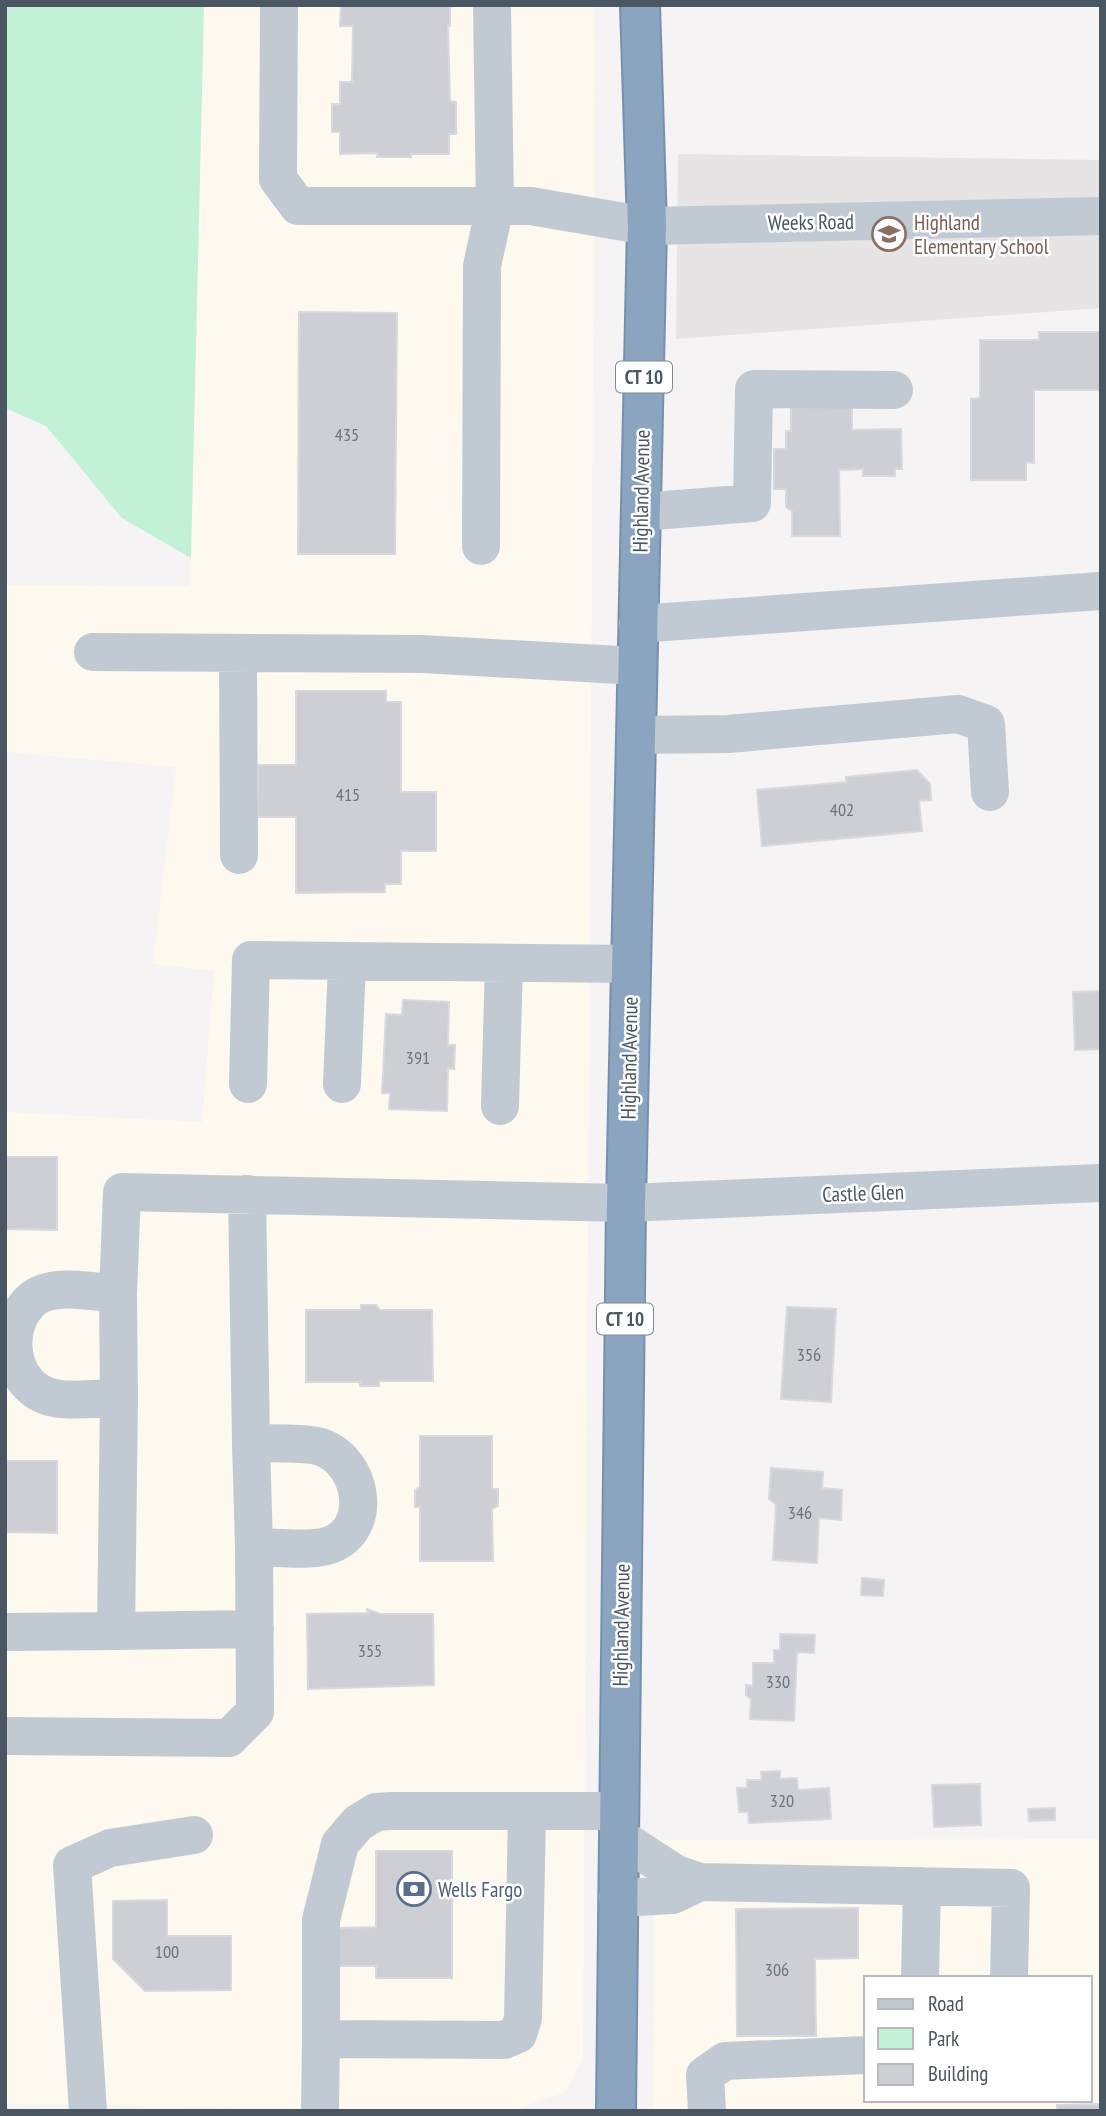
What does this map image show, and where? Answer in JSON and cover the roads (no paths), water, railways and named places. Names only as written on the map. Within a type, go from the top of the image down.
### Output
[{"type":"highway","name":"Highland Avenue","points":[[616,2111],[626,1203],[647,226],[640,5]]},
{"type":"street","name":"Weeks Road","points":[[279,5],[278,179],[298,206],[531,206],[647,226],[1101,216]]},
{"type":"street","points":[[481,546],[482,266],[495,206],[492,5]]},
{"type":"street","points":[[641,512],[752,503],[754,389],[894,390]]},
{"type":"street","points":[[638,624],[1101,591]]},
{"type":"street","points":[[93,652],[422,654],[637,666]]},
{"type":"street","points":[[237,654],[239,855]]},
{"type":"street","points":[[636,736],[728,734],[958,714],[986,723],[990,792]]},
{"type":"street","points":[[248,1084],[251,960],[631,964]]},
{"type":"street","points":[[342,1084],[347,962]]},
{"type":"street","points":[[500,1106],[504,963]]},
{"type":"street","name":"Castle Glen","points":[[118,1294],[122,1192],[626,1203],[1101,1183]]},
{"type":"street","points":[[5,1736],[229,1738],[255,1712],[247,1194]]},
{"type":"street","points":[[117,1631],[118,1398],[118,1294],[57,1290],[34,1298],[16,1319],[10,1341],[16,1366],[29,1387],[54,1398],[118,1398]]},
{"type":"street","points":[[251,1443],[320,1447],[334,1454],[353,1474],[358,1500],[352,1526],[331,1544],[319,1547],[254,1547]]},
{"type":"street","points":[[5,1632],[255,1629]]},
{"type":"street","points":[[320,2111],[321,1920],[340,1844],[358,1823],[376,1812],[527,1812],[619,1824],[668,1870],[700,1882],[1011,1888],[1009,1976]]},
{"type":"street","points":[[321,2039],[504,2040],[518,2034],[523,2018],[527,1812]]},
{"type":"street","points":[[88,2111],[72,1865],[110,1848],[194,1835]]},
{"type":"street","points":[[618,1898],[673,1895],[700,1882]]},
{"type":"street","points":[[920,1976],[922,1886]]},
{"type":"street","points":[[707,2111],[705,2075],[725,2061],[864,2055]]},
{"type":"place","name":"Highland Elementary School","points":[[889,234]]},
{"type":"place","name":"Wells Fargo","points":[[414,1889]]}]
